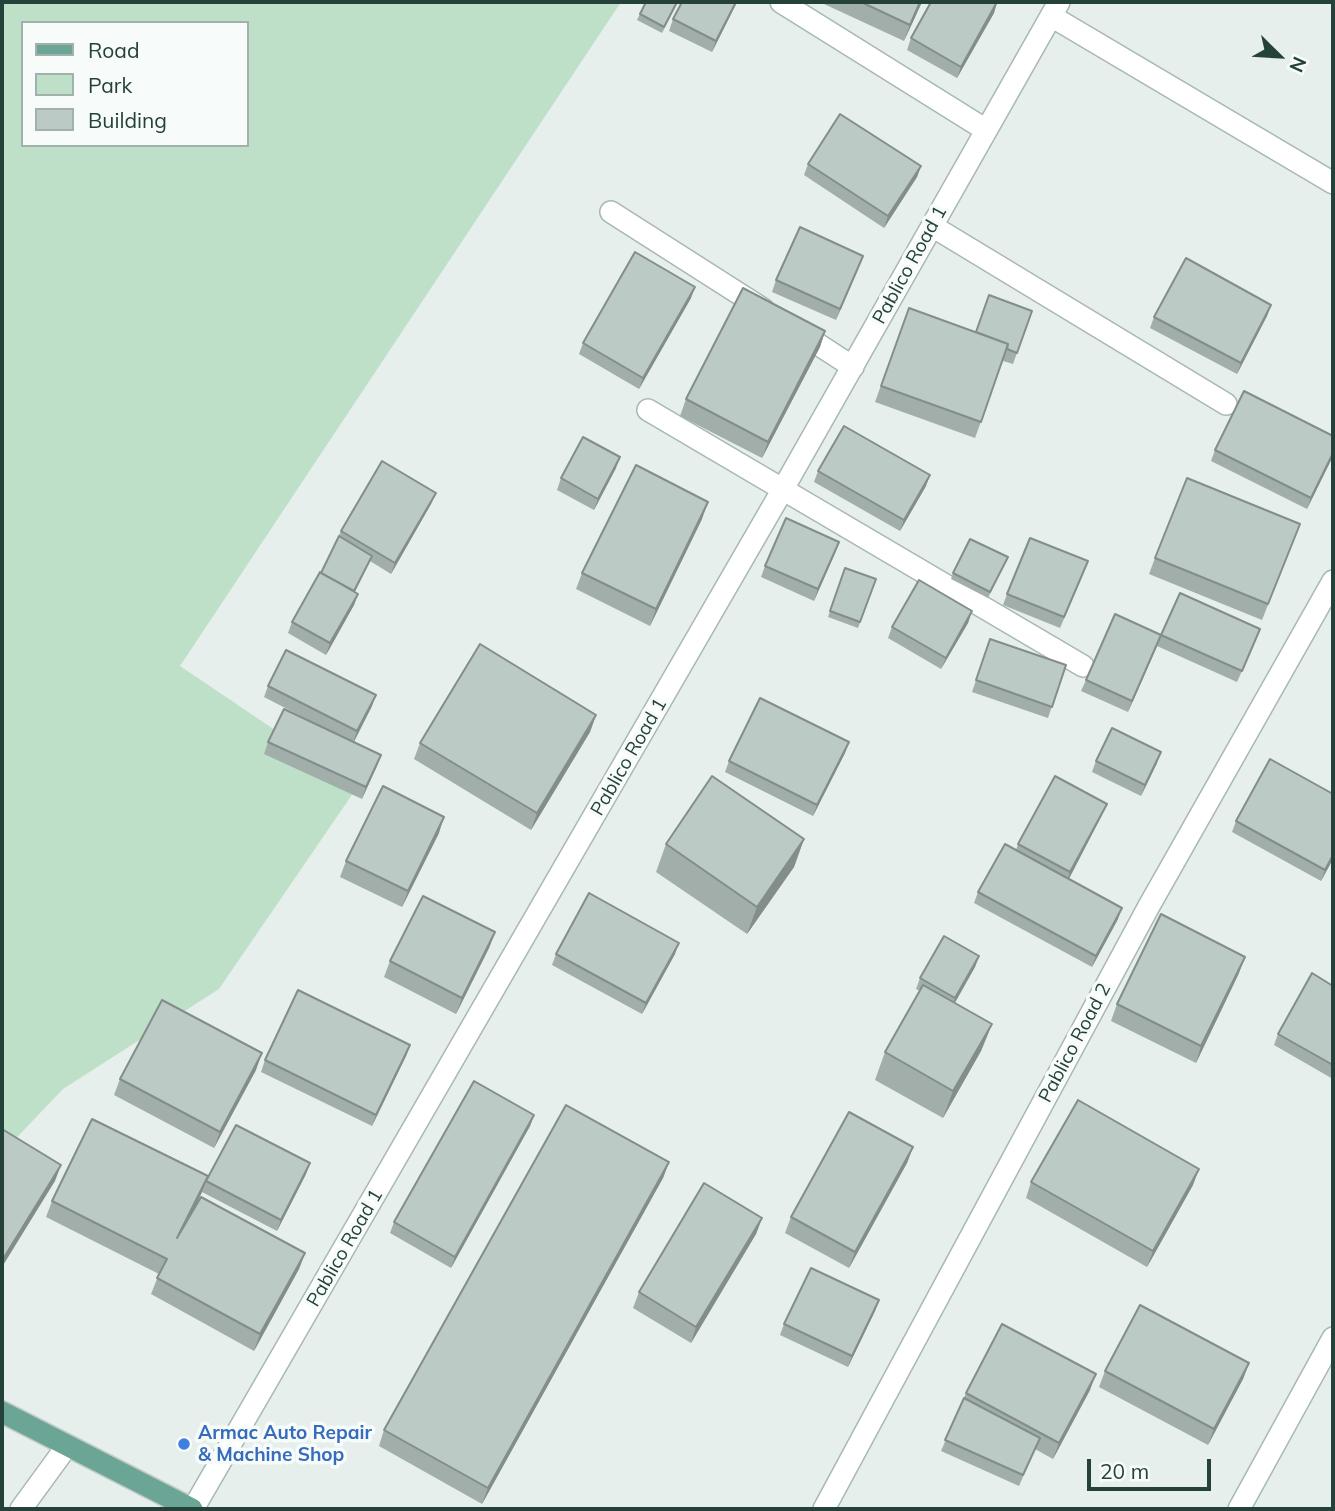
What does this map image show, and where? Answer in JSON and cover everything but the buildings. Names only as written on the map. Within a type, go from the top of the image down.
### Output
[{"type":"main road","points":[[2,1412],[193,1509]]},
{"type":"street","points":[[781,2],[986,130]]},
{"type":"street","points":[[1055,9],[1333,183]]},
{"type":"street","name":"Pablico Road 1","points":[[193,1509],[783,489],[1055,9]]},
{"type":"street","points":[[611,212],[853,367]]},
{"type":"street","points":[[932,226],[1226,404]]},
{"type":"street","points":[[648,410],[1083,666]]},
{"type":"street","name":"Pablico Road 2","points":[[824,1509],[1149,906],[1333,581]]},
{"type":"street","points":[[1239,1509],[1333,1338]]},
{"type":"street","points":[[20,1509],[67,1446]]},
{"type":"green space","points":[[2,2],[621,2],[180,666],[358,786],[219,989],[63,1089],[2,1153]]},
{"type":"place","name":"Armac Auto Repair & Machine Shop","points":[[184,1444]]}]
